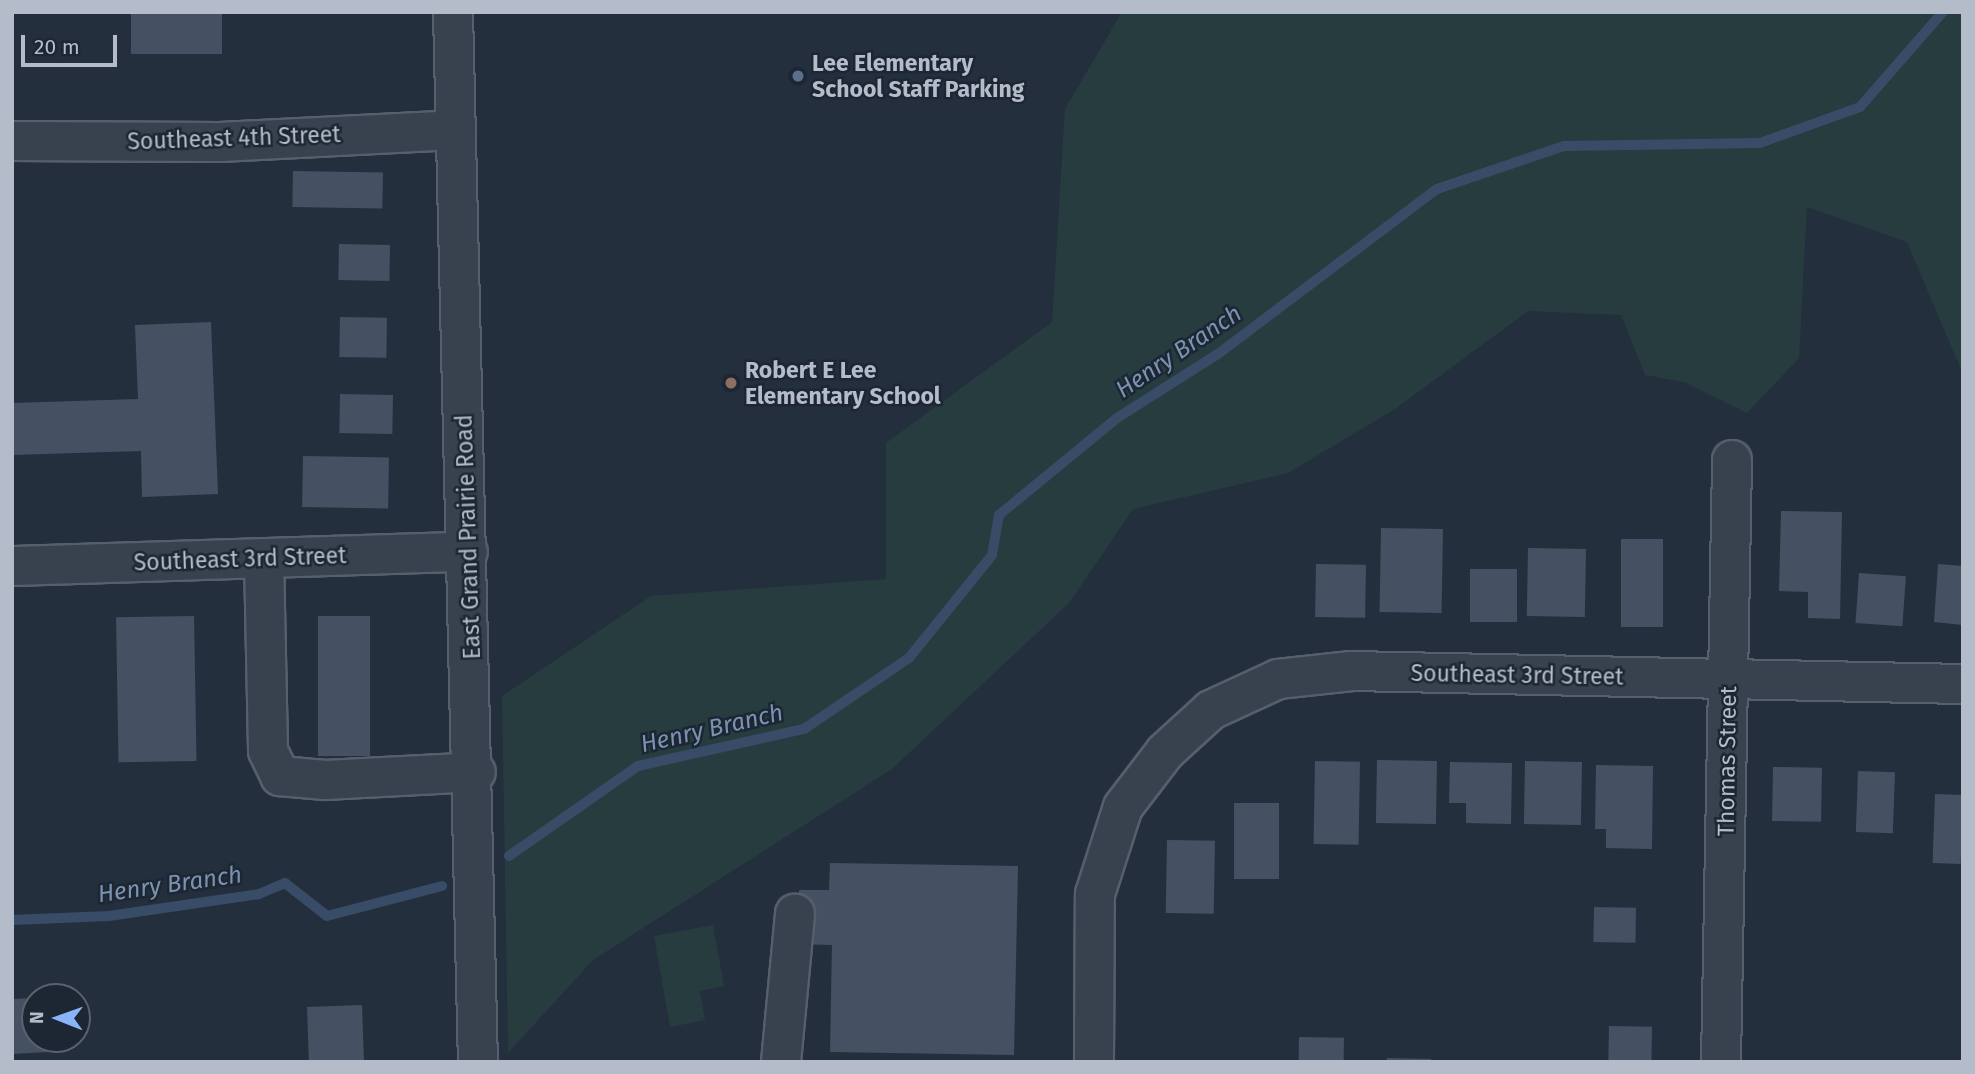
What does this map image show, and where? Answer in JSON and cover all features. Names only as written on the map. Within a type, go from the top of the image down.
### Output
[{"type":"street","name":"East Grand Prairie Road","points":[[453,12],[476,772],[478,1062]]},
{"type":"street","name":"Southeast 4th Street","points":[[12,141],[220,142],[455,130]]},
{"type":"street","name":"Thomas Street","points":[[1721,1062],[1732,460]]},
{"type":"street","name":"Southeast 3rd Street","points":[[12,566],[468,552]]},
{"type":"street","points":[[264,558],[268,751],[279,776],[325,780],[476,772]]},
{"type":"street","name":"Southeast 3rd Street","points":[[1094,1062],[1095,894],[1123,807],[1165,752],[1211,710],[1278,679],[1352,671],[1963,684]]},
{"type":"street","points":[[781,1062],[794,914]]},
{"type":"green space","points":[[1122,12],[1963,12],[1963,374],[1907,242],[1807,207],[1799,358],[1747,413],[1684,382],[1645,375],[1621,315],[1528,311],[1395,409],[1288,473],[1133,509],[1069,603],[892,769],[593,960],[508,1053],[502,696],[651,596],[886,579],[886,443],[1052,322],[1065,109]]},
{"type":"green space","points":[[713,925],[724,986],[700,991],[705,1020],[670,1027],[654,936]]},
{"type":"building","points":[[131,12],[222,12],[222,54],[131,54]]},
{"type":"building","points":[[293,171],[383,173],[382,209],[292,207]]},
{"type":"building","points":[[339,244],[390,245],[389,281],[338,280]]},
{"type":"building","points":[[340,317],[387,318],[386,358],[339,357]]},
{"type":"building","points":[[211,322],[218,494],[142,497],[141,451],[12,455],[12,403],[138,399],[135,325]]},
{"type":"building","points":[[340,394],[393,395],[392,434],[339,433]]},
{"type":"building","points":[[303,456],[389,458],[388,508],[302,507]]},
{"type":"building","points":[[1781,511],[1842,512],[1840,619],[1808,618],[1808,592],[1779,591]]},
{"type":"building","points":[[1381,528],[1443,529],[1442,613],[1380,612]]},
{"type":"building","points":[[1621,539],[1663,539],[1663,627],[1621,627]]},
{"type":"building","points":[[1528,548],[1586,549],[1585,617],[1527,616]]},
{"type":"building","points":[[1316,564],[1366,565],[1365,618],[1315,617]]},
{"type":"building","points":[[1938,564],[1963,566],[1963,625],[1934,622]]},
{"type":"building","points":[[1470,569],[1517,569],[1517,622],[1470,622]]},
{"type":"building","points":[[1859,573],[1906,576],[1902,626],[1856,623]]},
{"type":"building","points":[[194,616],[197,761],[119,762],[116,617]]},
{"type":"building","points":[[318,616],[370,616],[370,756],[318,756]]},
{"type":"building","points":[[1377,760],[1437,761],[1436,824],[1376,823]]},
{"type":"building","points":[[1315,761],[1360,762],[1359,845],[1314,844]]},
{"type":"building","points":[[1525,761],[1582,762],[1581,825],[1524,824]]},
{"type":"building","points":[[1450,762],[1512,763],[1511,824],[1466,823],[1466,803],[1449,803]]},
{"type":"building","points":[[1596,765],[1653,766],[1652,849],[1606,848],[1606,829],[1595,829]]},
{"type":"building","points":[[1773,767],[1822,768],[1821,822],[1772,821]]},
{"type":"building","points":[[1858,771],[1895,772],[1893,833],[1856,832]]},
{"type":"building","points":[[1935,794],[1963,795],[1961,864],[1933,863]]},
{"type":"building","points":[[1234,803],[1279,803],[1279,879],[1234,879]]},
{"type":"building","points":[[1167,840],[1215,841],[1214,914],[1166,913]]},
{"type":"building","points":[[830,863],[1018,866],[1014,1055],[830,1052],[832,945],[798,944],[799,890],[829,890]]},
{"type":"building","points":[[1594,907],[1636,908],[1635,943],[1593,942]]},
{"type":"building","points":[[12,999],[21,999],[21,1053],[30,1053],[12,1054]]},
{"type":"building","points":[[362,1005],[364,1060],[309,1062],[307,1007]]},
{"type":"building","points":[[1609,1026],[1652,1027],[1651,1062],[1608,1062]]},
{"type":"building","points":[[1299,1037],[1344,1038],[1344,1062],[1299,1062]]},
{"type":"building","points":[[1387,1058],[1431,1059],[1430,1062],[1387,1062]]},
{"type":"waterway","name":"Henry Branch","points":[[509,856],[638,766],[804,729],[909,658],[992,555],[999,515],[1117,418],[1218,354],[1437,189],[1564,146],[1760,143],[1860,107],[1943,12]]},
{"type":"waterway","name":"Henry Branch","points":[[12,920],[109,916],[259,894],[285,883],[327,916],[442,886]]},
{"type":"place","name":"Lee Elementary School Staff Parking","points":[[798,76]]},
{"type":"place","name":"Robert E Lee Elementary School","points":[[731,383]]}]
